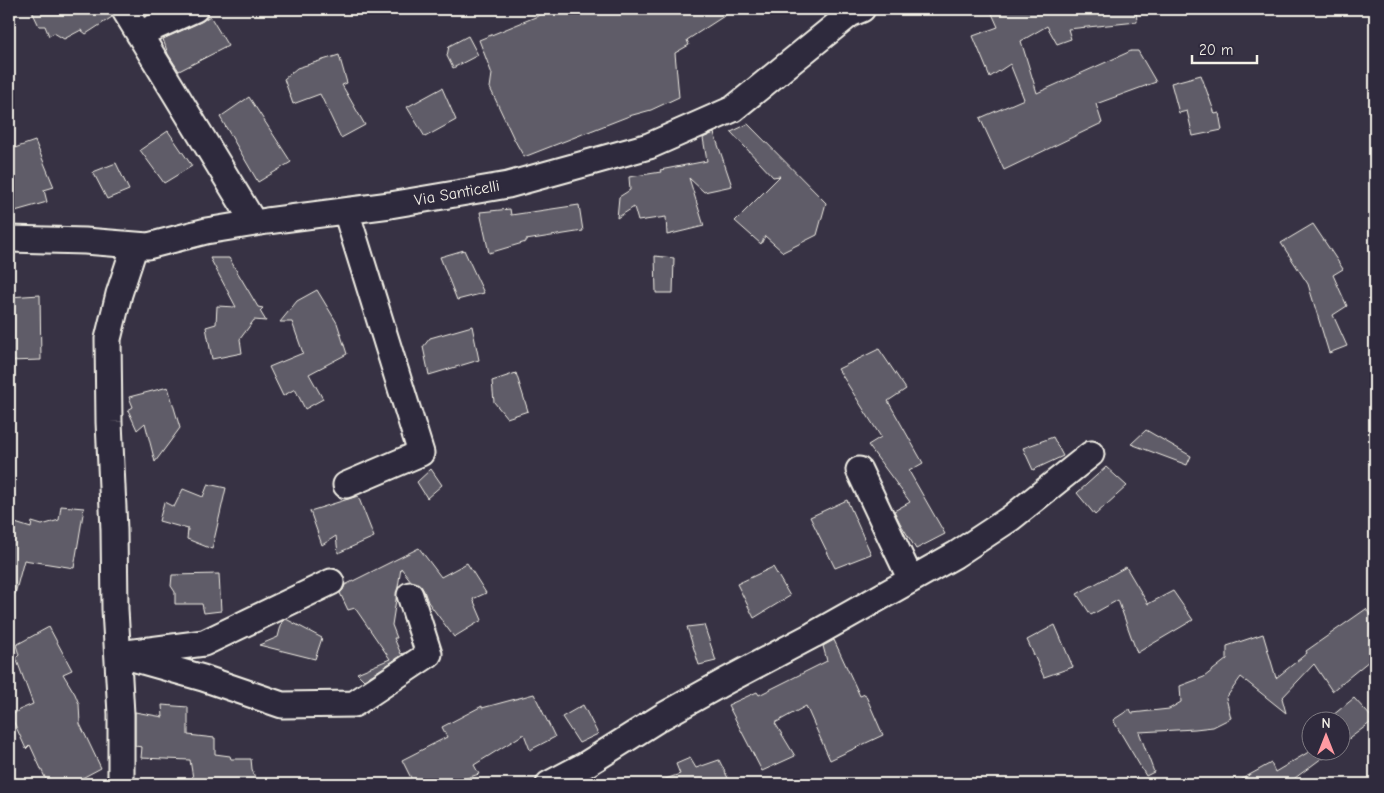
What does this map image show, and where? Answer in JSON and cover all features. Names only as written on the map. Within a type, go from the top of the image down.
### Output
[{"type":"street","points":[[124,9],[254,223]]},
{"type":"street","points":[[139,34],[195,9]]},
{"type":"street","name":"Via Santicelli","points":[[9,239],[85,241],[148,246],[206,231],[390,205],[508,185],[649,146],[733,109],[850,14],[862,9]]},
{"type":"street","points":[[346,210],[421,453],[346,485]]},
{"type":"street","points":[[121,784],[121,714],[109,422],[108,339],[119,294],[135,245]]},
{"type":"street","points":[[549,784],[585,765],[726,680],[813,635],[955,555],[1011,518],[1091,454]]},
{"type":"street","points":[[859,470],[911,580]]},
{"type":"street","points":[[118,654],[204,643],[331,582]]},
{"type":"street","points":[[118,654],[203,678],[282,705],[354,704],[429,654],[410,595]]},
{"type":"building","points":[[31,9],[110,9],[112,17],[86,34],[81,30],[64,39],[54,33],[49,36],[45,26],[39,26]]},
{"type":"building","points":[[555,9],[735,9],[687,40],[689,45],[675,53],[679,97],[651,110],[629,116],[524,157],[490,88],[492,74],[479,40]]},
{"type":"building","points":[[990,9],[1078,9],[1072,12],[1136,9],[1137,22],[1068,29],[1071,39],[1057,44],[1047,26],[1021,41],[1037,93],[1131,51],[1138,51],[1156,82],[1096,104],[1102,123],[1004,170],[980,118],[1024,99],[1010,64],[990,77],[973,36],[998,27]]},
{"type":"building","points":[[210,16],[228,46],[179,71],[168,54],[163,39]]},
{"type":"building","points":[[468,36],[478,55],[453,68],[447,56],[449,46]]},
{"type":"building","points":[[339,55],[347,83],[342,85],[365,125],[341,138],[320,94],[293,104],[284,79],[297,68]]},
{"type":"building","points":[[1201,75],[1215,114],[1219,113],[1222,130],[1193,136],[1187,111],[1179,113],[1171,83]]},
{"type":"building","points":[[442,88],[456,120],[425,137],[407,107]]},
{"type":"building","points":[[249,97],[291,162],[258,182],[220,117]]},
{"type":"building","points":[[748,124],[826,203],[817,235],[783,252],[765,236],[761,244],[735,221],[780,176],[773,177],[731,132]]},
{"type":"building","points":[[168,131],[192,166],[164,183],[140,150]]},
{"type":"building","points":[[714,133],[732,186],[704,192],[689,178],[704,226],[667,235],[666,217],[638,221],[634,207],[617,218],[619,197],[630,190],[629,177],[661,172],[660,170],[707,161],[703,138]]},
{"type":"building","points":[[35,141],[54,187],[44,190],[47,202],[15,211],[9,193],[9,150]]},
{"type":"building","points":[[116,163],[129,190],[107,199],[93,172]]},
{"type":"building","points":[[579,205],[583,231],[526,240],[526,242],[489,253],[480,212],[510,209],[511,215]]},
{"type":"building","points":[[1313,224],[1343,269],[1333,275],[1347,306],[1333,315],[1347,346],[1329,353],[1308,284],[1281,243]]},
{"type":"building","points":[[464,250],[484,293],[457,300],[440,257]]},
{"type":"building","points":[[655,256],[674,258],[673,293],[656,293]]},
{"type":"building","points":[[210,258],[229,258],[258,307],[263,308],[260,311],[266,321],[254,320],[240,339],[242,353],[212,359],[206,327],[216,324],[217,306],[236,307]]},
{"type":"building","points":[[317,290],[337,323],[347,354],[309,374],[323,399],[305,409],[295,389],[283,396],[269,367],[303,353],[292,322],[280,322],[297,301]]},
{"type":"building","points":[[40,295],[41,360],[9,361],[9,297]]},
{"type":"building","points":[[472,326],[479,360],[429,375],[423,347],[430,338]]},
{"type":"building","points":[[879,349],[906,389],[888,401],[923,463],[909,471],[945,534],[916,549],[894,511],[910,502],[868,445],[881,437],[838,369]]},
{"type":"building","points":[[516,373],[528,411],[507,418],[494,402],[492,381]]},
{"type":"building","points":[[168,387],[180,428],[155,462],[145,423],[137,430],[128,410],[133,407],[129,397]]},
{"type":"building","points":[[1146,430],[1191,456],[1187,465],[1131,444]]},
{"type":"building","points":[[1053,437],[1063,456],[1033,470],[1023,448]]},
{"type":"building","points":[[1106,467],[1127,486],[1095,515],[1077,493]]},
{"type":"building","points":[[431,469],[442,485],[427,498],[417,482]]},
{"type":"building","points":[[208,484],[226,488],[212,549],[187,539],[188,529],[159,521],[164,502],[174,507],[183,489],[203,497]]},
{"type":"building","points":[[358,496],[374,537],[338,553],[336,536],[322,545],[310,511]]},
{"type":"building","points":[[847,500],[871,554],[835,568],[810,517]]},
{"type":"building","points":[[61,506],[84,508],[74,568],[24,560],[15,594],[9,593],[9,521],[31,528],[32,522],[42,525],[59,520]]},
{"type":"building","points":[[419,548],[441,577],[467,563],[486,593],[473,599],[482,620],[454,637],[428,602],[420,585],[411,581],[401,568],[392,625],[397,638],[394,638],[401,654],[407,652],[364,680],[357,673],[390,659],[355,608],[348,610],[340,593],[345,585]]},
{"type":"building","points":[[773,567],[790,596],[754,618],[737,584]]},
{"type":"building","points":[[1126,567],[1148,604],[1173,591],[1193,620],[1137,653],[1118,600],[1091,615],[1077,594]]},
{"type":"building","points":[[219,574],[221,611],[204,613],[202,604],[175,604],[175,592],[171,586],[172,575]]},
{"type":"building","points":[[1366,609],[1375,621],[1375,656],[1332,691],[1314,664],[1282,698],[1286,713],[1241,677],[1226,698],[1231,718],[1213,727],[1139,732],[1154,772],[1146,776],[1113,720],[1130,709],[1132,713],[1169,709],[1181,702],[1180,686],[1204,677],[1227,659],[1227,646],[1263,634],[1276,678],[1307,653],[1306,651]]},
{"type":"building","points":[[286,619],[322,638],[315,659],[259,645],[278,637],[282,622]]},
{"type":"building","points":[[704,625],[716,661],[699,665],[687,627]]},
{"type":"building","points":[[1055,625],[1073,667],[1044,677],[1027,640]]},
{"type":"building","points":[[49,627],[72,670],[63,674],[75,694],[79,704],[80,724],[101,768],[71,784],[48,784],[30,745],[26,749],[11,716],[33,704],[16,658],[19,655],[16,645]]},
{"type":"building","points":[[834,640],[860,696],[865,694],[883,735],[830,760],[806,706],[775,723],[795,756],[762,771],[728,705],[757,692],[759,695],[827,661],[823,646]]},
{"type":"building","points":[[534,694],[555,737],[530,750],[524,734],[474,765],[479,774],[449,784],[414,784],[402,760],[447,737],[442,727],[482,706],[482,708]]},
{"type":"building","points":[[1354,698],[1374,720],[1352,736],[1352,710],[1339,710]]},
{"type":"building","points":[[162,705],[188,707],[188,735],[215,738],[215,754],[230,756],[231,759],[251,759],[257,784],[194,784],[190,760],[141,758],[142,747],[135,746],[135,712],[163,717]]},
{"type":"building","points":[[583,705],[598,734],[579,743],[562,717]]},
{"type":"building","points":[[1302,756],[1302,760],[1319,760],[1287,784],[1233,784],[1271,763],[1275,772]]},
{"type":"building","points":[[690,758],[696,768],[719,760],[731,784],[658,784],[657,782],[680,774],[676,764]]}]
